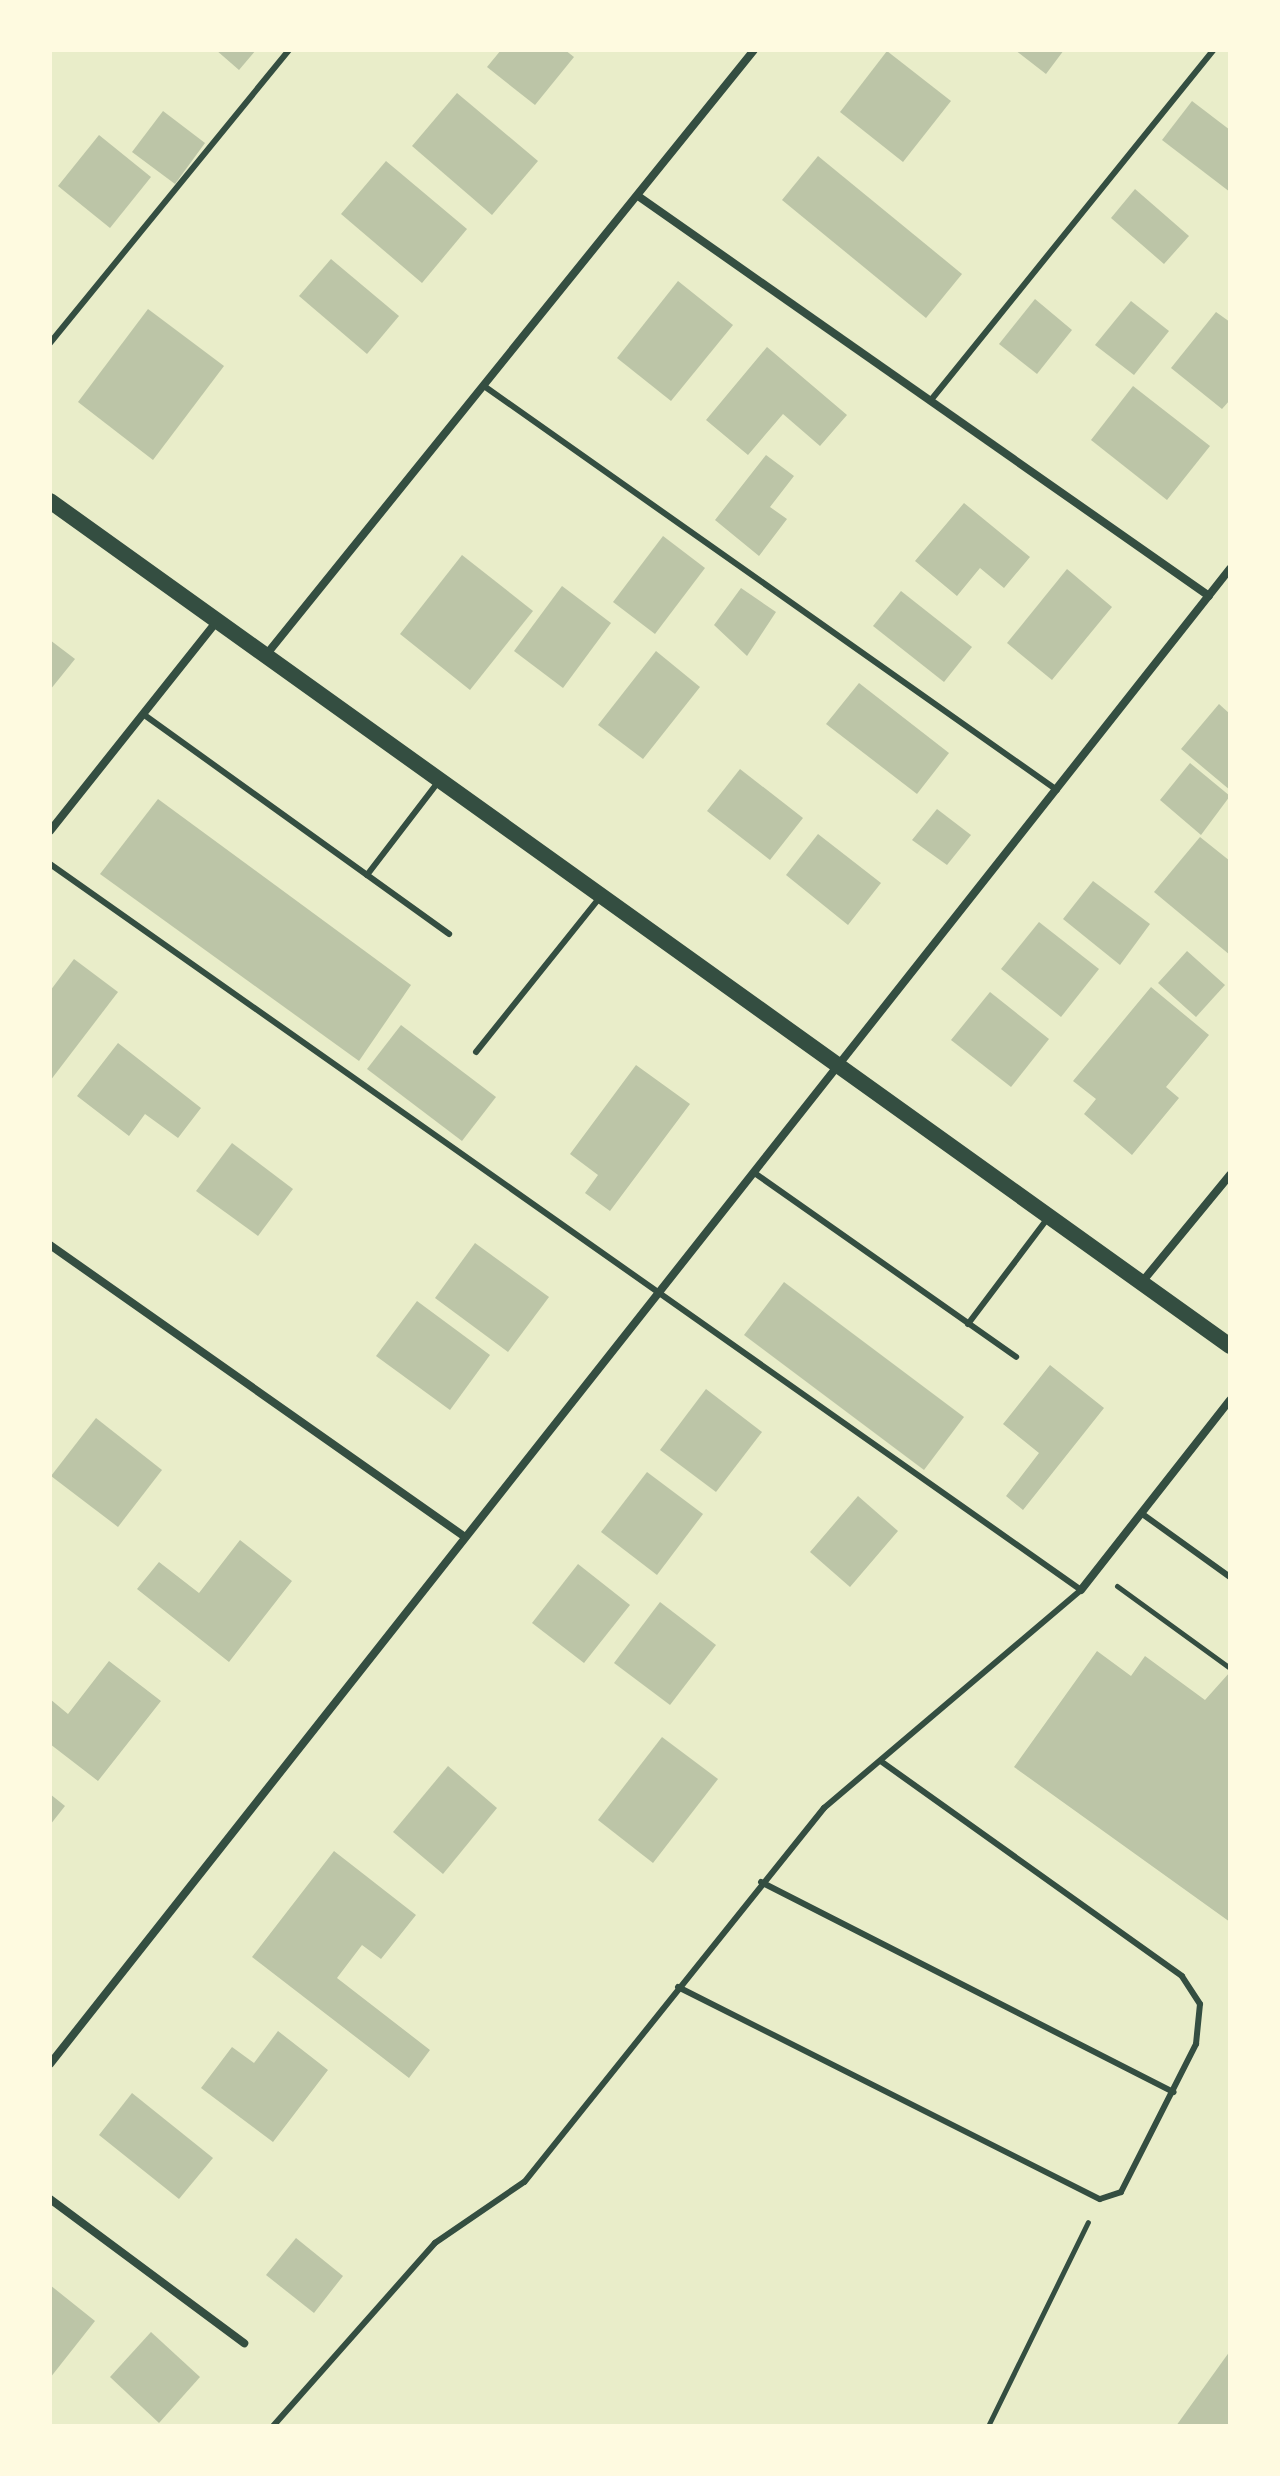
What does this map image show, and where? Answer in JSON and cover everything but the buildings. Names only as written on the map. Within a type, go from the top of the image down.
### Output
[{"type":"main road","points":[[50,501],[1230,1346]]},
{"type":"street","points":[[265,655],[754,50]]},
{"type":"street","points":[[638,196],[1209,596]]},
{"type":"street","points":[[50,2064],[465,1537],[842,1068],[1230,569]]},
{"type":"street","points":[[50,831],[217,621]]},
{"type":"street","points":[[1142,1282],[1230,1175]]},
{"type":"street","points":[[50,1245],[465,1537]]},
{"type":"street","points":[[1081,1590],[1230,1400]]},
{"type":"street","points":[[50,2199],[244,2343]]},
{"type":"lane","points":[[50,343],[289,50]]},
{"type":"lane","points":[[931,400],[1213,50]]},
{"type":"lane","points":[[484,386],[1057,790]]},
{"type":"lane","points":[[143,714],[449,934]]},
{"type":"lane","points":[[367,875],[439,780]]},
{"type":"lane","points":[[50,864],[658,1297],[1081,1590],[824,1808],[761,1882],[524,2182],[435,2243],[273,2426]]},
{"type":"lane","points":[[476,1052],[601,896]]},
{"type":"lane","points":[[756,1174],[1016,1357]]},
{"type":"lane","points":[[968,1324],[1049,1216]]},
{"type":"lane","points":[[1141,1513],[1230,1577]]},
{"type":"lane","points":[[678,1987],[1100,2199],[1121,2192],[1135,2175],[1196,2044],[1200,2004],[1182,1976],[881,1761]]},
{"type":"lane","points":[[761,1882],[1174,2092]]},
{"type":"path","points":[[1096,1571],[1230,1668]]},
{"type":"path","points":[[988,2426],[1100,2199]]}]
